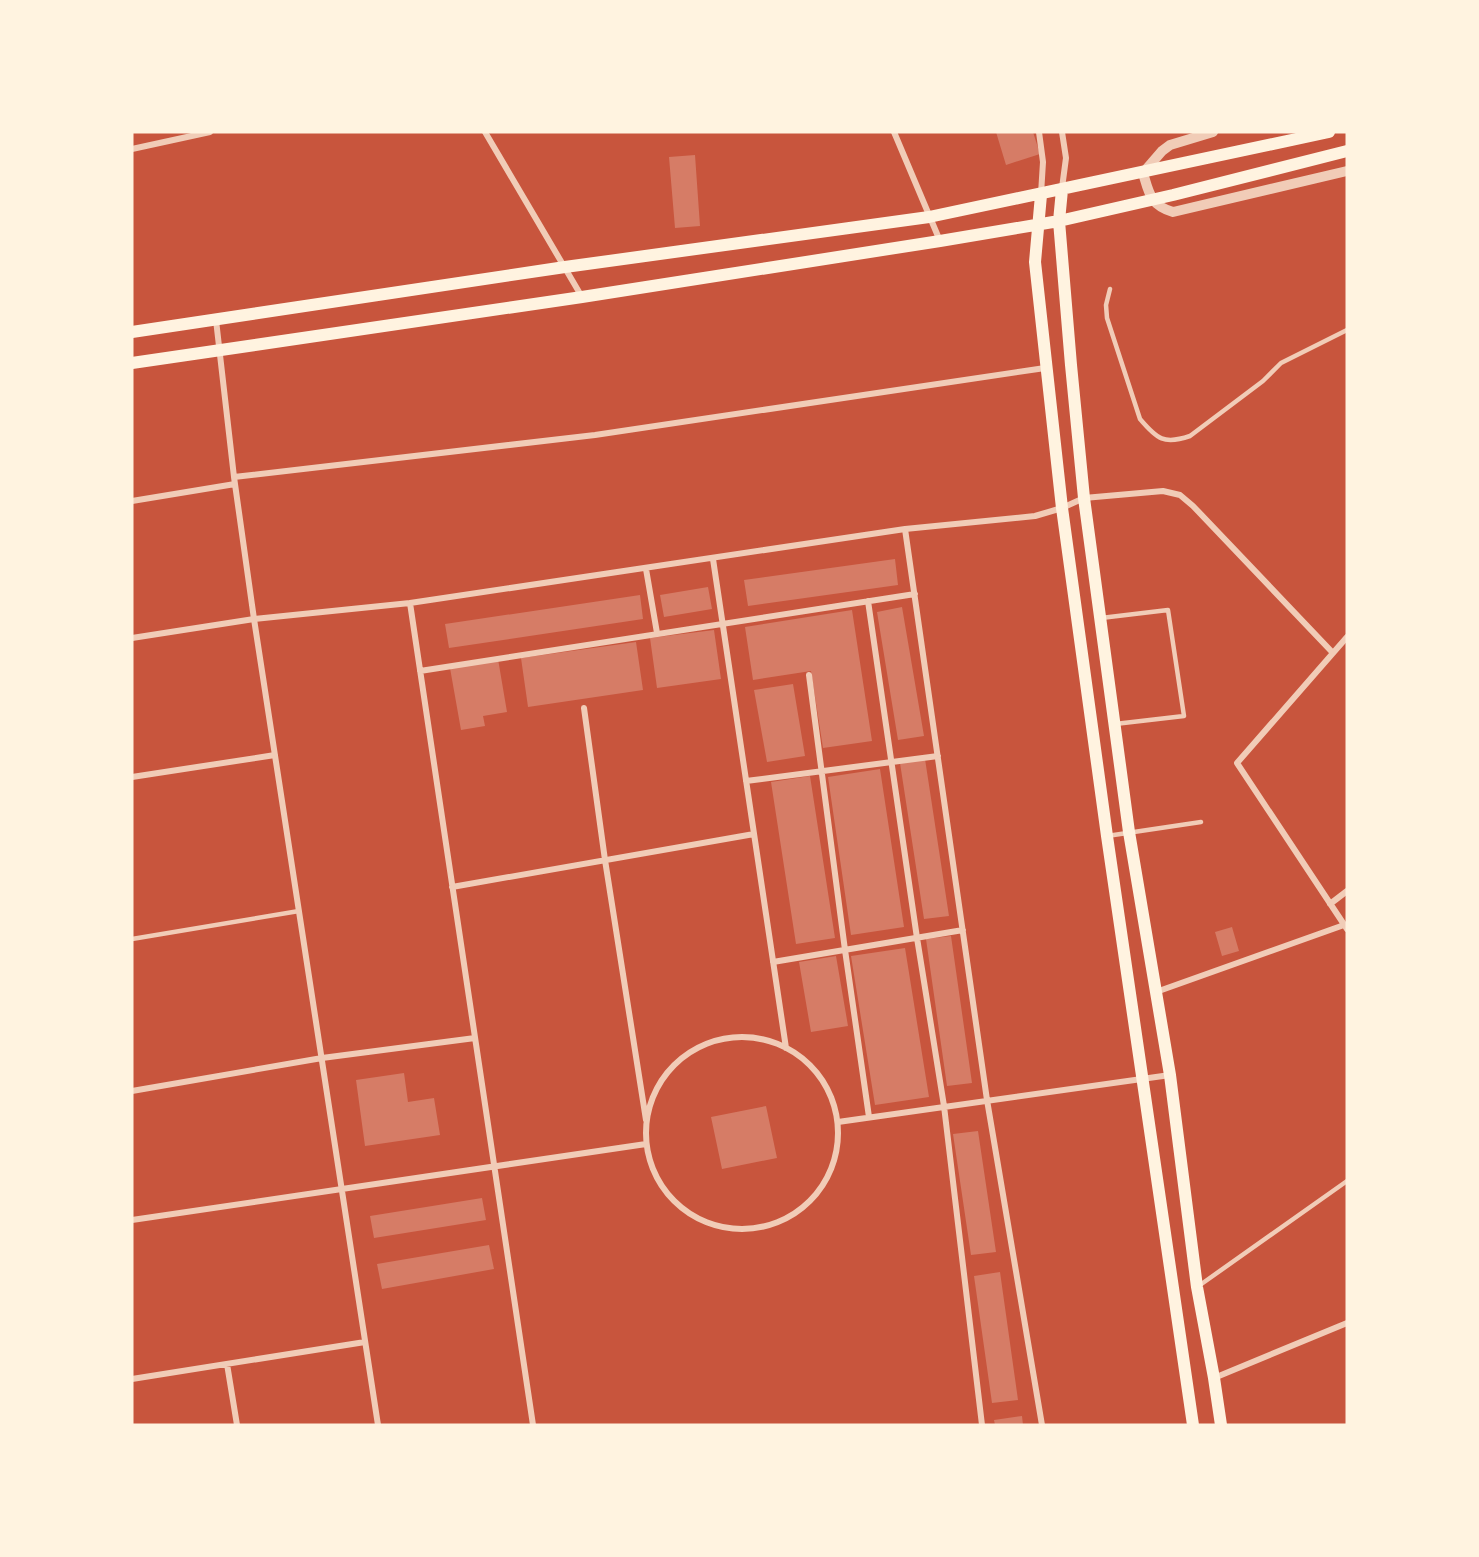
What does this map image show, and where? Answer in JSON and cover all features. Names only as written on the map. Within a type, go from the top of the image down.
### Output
[{"type":"main road","points":[[132,332],[566,267],[929,217],[1329,132]]},
{"type":"main road","points":[[132,363],[940,242],[1059,221],[1347,151]]},
{"type":"main road","points":[[1062,190],[1059,221],[1084,498],[1130,832],[1170,1075],[1197,1287],[1221,1425]]},
{"type":"main road","points":[[1041,195],[1036,224],[1035,262],[1062,508],[1107,836],[1194,1425]]},
{"type":"street","points":[[132,149],[210,132]]},
{"type":"street","points":[[485,132],[582,297]]},
{"type":"street","points":[[894,132],[940,242]]},
{"type":"street","points":[[1039,132],[1043,162],[1041,195]]},
{"type":"street","points":[[1062,132],[1066,158],[1062,190]]},
{"type":"street","points":[[1212,132],[1170,145],[1162,151],[1143,173],[1151,200],[1173,212],[1347,171]]},
{"type":"street","points":[[216,320],[234,477],[254,619],[378,1425]]},
{"type":"street","points":[[234,477],[596,435],[1045,368]]},
{"type":"street","points":[[132,501],[235,484]]},
{"type":"street","points":[[132,638],[254,619],[410,603],[905,529],[1035,516],[1062,508],[1084,498],[1163,491],[1180,495],[1193,506],[1334,653]]},
{"type":"street","points":[[905,529],[987,1100],[1042,1425]]},
{"type":"street","points":[[713,559],[786,1048]]},
{"type":"street","points":[[646,568],[657,633]]},
{"type":"street","points":[[420,671],[722,622],[915,594]]},
{"type":"street","points":[[868,601],[944,1106],[982,1425]]},
{"type":"street","points":[[410,603],[532,1425]]},
{"type":"street","points":[[1156,992],[1346,927],[1237,763],[1347,638]]},
{"type":"street","points":[[809,675],[820,771],[870,1117]]},
{"type":"street","points":[[584,708],[646,1122],[646,1144],[656,1175],[671,1198],[696,1218],[739,1230],[768,1226],[793,1216],[812,1201],[828,1179],[838,1146],[836,1109],[826,1085],[809,1064],[796,1053],[773,1042],[753,1037],[715,1040],[689,1052],[671,1067],[657,1088],[646,1122]]},
{"type":"street","points":[[132,777],[275,755]]},
{"type":"street","points":[[746,781],[938,756]]},
{"type":"street","points":[[452,887],[754,834]]},
{"type":"street","points":[[1330,904],[1347,891]]},
{"type":"street","points":[[773,962],[963,930]]},
{"type":"street","points":[[132,1091],[322,1058],[475,1038]]},
{"type":"street","points":[[838,1122],[1170,1075]]},
{"type":"street","points":[[132,1220],[646,1144]]},
{"type":"street","points":[[1214,1378],[1347,1323]]},
{"type":"street","points":[[132,1379],[365,1341]]},
{"type":"street","points":[[227,1364],[237,1425]]},
{"type":"lane","points":[[1110,289],[1106,305],[1107,318],[1140,419],[1151,432],[1162,440],[1176,441],[1190,436],[1263,381],[1281,363],[1347,330]]},
{"type":"lane","points":[[1101,618],[1167,610],[1184,716],[1115,724]]},
{"type":"lane","points":[[1107,836],[1201,822]]},
{"type":"lane","points":[[132,939],[299,911]]},
{"type":"lane","points":[[1197,1287],[1347,1181]]},
{"type":"building","points":[[996,132],[1033,132],[1040,154],[1006,165]]},
{"type":"building","points":[[695,155],[700,226],[675,228],[669,157]]},
{"type":"building","points":[[895,559],[898,585],[748,606],[744,580]]},
{"type":"building","points":[[708,587],[712,609],[664,617],[660,595]]},
{"type":"building","points":[[640,595],[643,619],[449,648],[445,624]]},
{"type":"building","points":[[902,607],[924,736],[898,740],[877,612]]},
{"type":"building","points":[[852,610],[872,741],[823,748],[811,671],[753,680],[745,627]]},
{"type":"building","points":[[714,630],[721,679],[657,688],[650,638]]},
{"type":"building","points":[[636,642],[643,690],[528,707],[521,658]]},
{"type":"building","points":[[498,659],[507,712],[483,716],[485,726],[461,730],[450,668]]},
{"type":"building","points":[[793,684],[805,756],[767,762],[754,690]]},
{"type":"building","points":[[925,759],[949,916],[924,919],[900,763]]},
{"type":"building","points":[[880,769],[904,927],[851,935],[828,777]]},
{"type":"building","points":[[810,776],[835,938],[796,944],[771,782]]},
{"type":"building","points":[[1232,927],[1239,951],[1222,956],[1215,932]]},
{"type":"building","points":[[951,936],[972,1083],[947,1086],[926,939]]},
{"type":"building","points":[[905,948],[929,1097],[875,1105],[851,956]]},
{"type":"building","points":[[836,956],[848,1026],[811,1032],[799,962]]},
{"type":"building","points":[[404,1073],[408,1102],[434,1098],[440,1135],[365,1146],[356,1080]]},
{"type":"building","points":[[766,1106],[777,1158],[722,1169],[711,1117]]},
{"type":"building","points":[[978,1131],[996,1252],[971,1255],[953,1134]]},
{"type":"building","points":[[482,1198],[486,1220],[374,1238],[370,1216]]},
{"type":"building","points":[[489,1245],[494,1269],[382,1289],[377,1264]]},
{"type":"building","points":[[1000,1272],[1018,1400],[992,1403],[974,1276]]},
{"type":"building","points":[[1022,1416],[1023,1425],[995,1425],[994,1420]]}]
